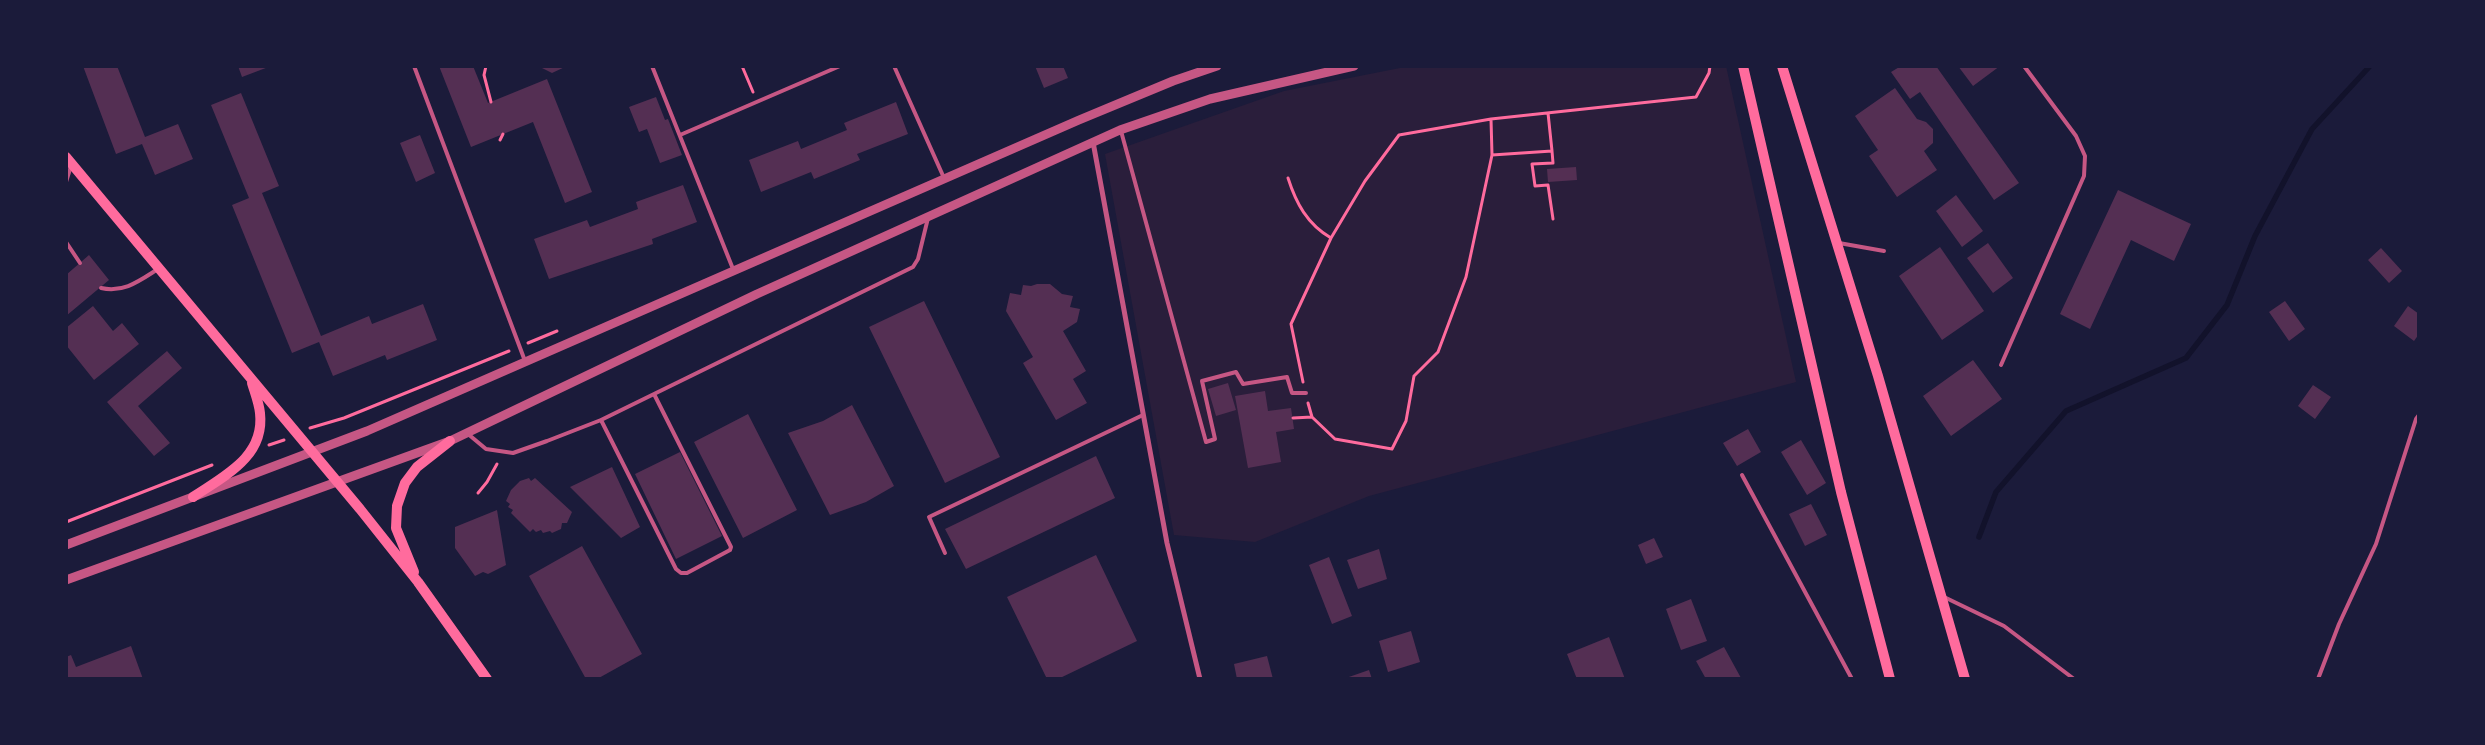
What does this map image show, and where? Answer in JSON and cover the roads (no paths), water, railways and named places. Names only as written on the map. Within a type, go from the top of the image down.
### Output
[{"type":"main road","points":[[1743,66],[1841,492],[1890,679]]},
{"type":"main road","points":[[1782,66],[1942,596],[1965,679]]},
{"type":"main road","points":[[69,160],[418,582],[487,679]]},
{"type":"main road","points":[[193,496],[230,472],[246,459],[256,446],[260,413],[251,380]]},
{"type":"main road","points":[[418,582],[396,528],[397,506],[405,483],[418,467],[450,441]]},
{"type":"street","points":[[66,545],[193,496],[313,453],[1155,88],[1217,66]]},
{"type":"street","points":[[66,580],[450,441],[757,294],[1120,130],[1210,99],[1354,66]]},
{"type":"street","points":[[1092,142],[1167,543],[1200,679]]},
{"type":"lane","points":[[414,66],[525,361]]},
{"type":"lane","points":[[652,66],[734,269]]},
{"type":"lane","points":[[680,135],[840,66]]},
{"type":"lane","points":[[894,66],[945,179]]},
{"type":"lane","points":[[2001,365],[2084,176],[2085,156],[2076,136],[2024,66]]},
{"type":"lane","points":[[1120,130],[1206,442],[1215,439],[1202,381],[1236,372],[1243,384],[1288,377],[1292,393],[1306,393]]},
{"type":"lane","points":[[66,182],[69,160]]},
{"type":"lane","points":[[467,433],[486,449],[513,452],[601,420],[913,266],[918,259],[929,216]]},
{"type":"lane","points":[[66,242],[80,263]]},
{"type":"lane","points":[[1836,242],[1884,251]]},
{"type":"lane","points":[[101,288],[114,291],[123,289],[159,268]]},
{"type":"lane","points":[[601,420],[676,568],[681,573],[687,572],[730,550],[731,547],[654,394]]},
{"type":"lane","points":[[945,554],[930,517],[1143,415]]},
{"type":"lane","points":[[2318,679],[2376,544],[2416,419],[2419,415]]},
{"type":"lane","points":[[1742,475],[1852,679]]},
{"type":"lane","points":[[1942,596],[2004,626],[2074,679]]},
{"type":"waterway","points":[[1979,537],[1996,492],[2066,411],[2186,358],[2227,305],[2255,236],[2312,129],[2370,66]]}]
